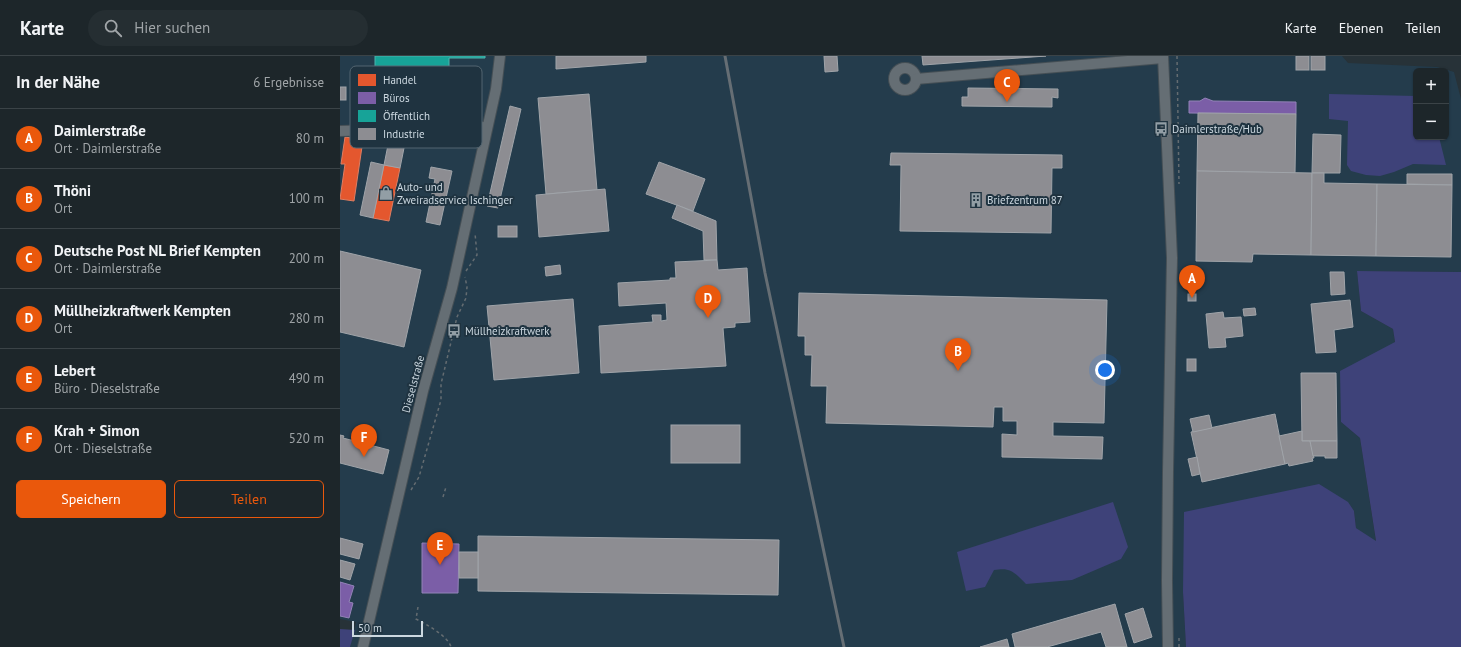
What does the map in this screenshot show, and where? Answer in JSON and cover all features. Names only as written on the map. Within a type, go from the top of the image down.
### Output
[{"type":"street","name":"Dieselstraße","points":[[363,647],[423,391],[452,288],[496,89],[500,56]]},
{"type":"street","points":[[916,79],[1163,57],[1172,258],[1168,472],[1168,647]]},
{"type":"street","points":[[482,127],[487,127]]},
{"type":"street","points":[[340,131],[350,131]]},
{"type":"path","points":[[409,496],[411,488],[419,477],[441,400],[441,384],[457,317],[466,298],[467,287],[465,275],[477,254],[474,228]]},
{"type":"path","points":[[443,497],[446,487]]},
{"type":"path","points":[[418,607],[416,619],[436,631],[450,644],[451,647]]},
{"type":"shaded area","points":[[340,56],[1342,56],[1348,63],[1440,68],[1413,68],[1413,140],[1449,140],[1449,71],[1454,72],[1461,99],[1461,272],[1357,271],[1361,311],[1393,329],[1395,343],[1341,422],[1360,438],[1376,542],[1356,528],[1354,511],[1183,592],[1186,647],[350,647],[356,622],[340,619]]},
{"type":"shaded area","points":[[1329,94],[1413,96],[1413,140],[1440,140],[1446,165],[1413,164],[1380,176],[1366,175],[1351,171],[1347,165],[1348,121],[1329,119]]},
{"type":"shaded area","points":[[1357,271],[1461,272],[1461,647],[1186,647],[1183,592],[1184,512],[1319,484],[1348,502],[1354,511],[1356,528],[1376,541],[1360,438],[1341,422],[1340,371],[1395,342],[1393,329],[1361,311]]},
{"type":"shaded area","points":[[1113,502],[1128,547],[1121,559],[1072,580],[1026,584],[1012,571],[1004,569],[994,570],[985,587],[966,591],[957,552]]},
{"type":"shaded area","points":[[340,629],[355,630],[350,647],[340,647]]},
{"type":"building: Handel","points":[[345,137],[350,138],[350,148],[362,148],[354,201],[340,199],[345,164],[341,164]]},
{"type":"building: Handel","name":"Auto- und Zweiradservice Ischinger","points":[[384,165],[400,168],[389,221],[373,218]]},
{"type":"building: Büros","points":[[1205,98],[1213,101],[1296,102],[1296,114],[1189,113],[1189,101],[1200,101]]},
{"type":"building: Büros","points":[[422,543],[459,544],[458,593],[422,593]]},
{"type":"building: Büros","points":[[340,582],[354,586],[349,602],[353,603],[349,618],[340,616]]},
{"type":"building: Öffentlich","points":[[375,56],[485,56],[485,58],[449,58],[449,66],[375,66]]},
{"type":"building: Industrie","points":[[556,56],[646,56],[646,62],[556,69]]},
{"type":"building: Industrie","points":[[824,56],[837,56],[838,71],[825,72]]},
{"type":"building: Industrie","points":[[922,56],[1046,56],[923,65]]},
{"type":"building: Industrie","points":[[1296,56],[1309,56],[1309,70],[1296,70]]},
{"type":"building: Industrie","points":[[1311,56],[1325,56],[1325,70],[1311,70]]},
{"type":"building: Industrie","points":[[340,87],[346,87],[346,100],[340,100]]},
{"type":"building: Industrie","points":[[968,88],[1058,89],[1058,98],[1052,97],[1052,107],[962,106],[962,97],[968,97]]},
{"type":"building: Industrie","points":[[589,94],[597,190],[546,194],[538,98]]},
{"type":"building: Industrie","points":[[510,106],[521,109],[498,208],[487,206]]},
{"type":"building: Industrie","points":[[1198,113],[1296,114],[1295,173],[1197,171]]},
{"type":"building: Industrie","points":[[1313,134],[1341,135],[1340,173],[1312,173]]},
{"type":"building: Industrie","points":[[387,148],[404,148],[400,168],[384,165]]},
{"type":"building: Industrie","name":"Briefzentrum 87","points":[[891,153],[1062,155],[1062,168],[1052,168],[1051,233],[900,231],[901,165],[890,165]]},
{"type":"building: Industrie","points":[[371,162],[384,165],[373,218],[360,215]]},
{"type":"building: Industrie","points":[[659,162],[705,179],[693,211],[646,194]]},
{"type":"building: Industrie","points":[[431,167],[452,171],[440,225],[426,222],[435,179],[429,178]]},
{"type":"building: Industrie","points":[[1197,171],[1312,173],[1311,255],[1253,254],[1252,262],[1196,261]]},
{"type":"building: Industrie","points":[[1312,173],[1324,173],[1324,183],[1377,184],[1376,256],[1311,255]]},
{"type":"building: Industrie","points":[[1407,174],[1452,174],[1452,185],[1407,184]]},
{"type":"building: Industrie","points":[[1377,184],[1452,185],[1451,257],[1376,256]]},
{"type":"building: Industrie","points":[[605,189],[609,231],[539,237],[536,195]]},
{"type":"building: Industrie","points":[[677,205],[716,221],[717,260],[704,260],[703,231],[672,218]]},
{"type":"building: Industrie","points":[[498,226],[517,226],[517,237],[498,237]]},
{"type":"building: Industrie","points":[[340,251],[421,270],[404,347],[340,332]]},
{"type":"building: Industrie","points":[[717,260],[718,270],[747,268],[750,322],[735,323],[735,327],[723,328],[726,366],[601,373],[599,326],[653,322],[652,315],[661,315],[661,321],[667,320],[666,303],[619,306],[618,283],[670,280],[670,278],[676,278],[675,262]]},
{"type":"building: Industrie","points":[[560,265],[561,274],[546,276],[545,267]]},
{"type":"building: Industrie","points":[[1330,272],[1344,272],[1345,294],[1331,295]]},
{"type":"building: Industrie","points":[[799,293],[1107,300],[1104,423],[1053,422],[1053,436],[1103,437],[1102,459],[1002,457],[1002,434],[1017,435],[1017,421],[1003,421],[1003,407],[994,407],[993,427],[826,423],[827,386],[811,386],[812,355],[805,355],[805,336],[798,336]]},
{"type":"building: Industrie","points":[[1188,294],[1196,294],[1196,301],[1188,301]]},
{"type":"building: Industrie","points":[[573,299],[579,373],[494,380],[487,306]]},
{"type":"building: Industrie","points":[[1350,300],[1353,327],[1334,330],[1336,352],[1316,353],[1311,304]]},
{"type":"building: Industrie","points":[[1255,308],[1256,315],[1244,316],[1243,309]]},
{"type":"building: Industrie","points":[[1223,312],[1224,318],[1241,317],[1243,336],[1225,338],[1226,347],[1209,348],[1206,314]]},
{"type":"building: Industrie","points":[[1187,359],[1196,359],[1196,371],[1187,371]]},
{"type":"building: Industrie","points":[[1301,373],[1336,373],[1337,441],[1302,441]]},
{"type":"building: Industrie","points":[[1275,414],[1285,464],[1202,482],[1191,432]]},
{"type":"building: Industrie","points":[[1209,415],[1212,428],[1193,432],[1190,419]]},
{"type":"building: Industrie","points":[[671,425],[740,425],[740,463],[671,463]]},
{"type":"building: Industrie","points":[[1302,431],[1302,441],[1310,441],[1314,458],[1312,458],[1313,461],[1289,466],[1288,463],[1285,464],[1279,436]]},
{"type":"building: Industrie","points":[[340,435],[344,436],[343,438],[389,450],[383,474],[340,463]]},
{"type":"building: Industrie","points":[[1310,441],[1337,441],[1337,458],[1313,456]]},
{"type":"building: Industrie","points":[[1197,457],[1200,474],[1192,476],[1188,459]]},
{"type":"building: Industrie","points":[[478,536],[779,540],[778,595],[478,591]]},
{"type":"building: Industrie","points":[[340,538],[363,544],[359,559],[340,554]]},
{"type":"building: Industrie","points":[[459,552],[478,552],[478,578],[459,578]]},
{"type":"building: Industrie","points":[[340,560],[355,564],[350,580],[340,577]]},
{"type":"building: Industrie","points":[[1115,604],[1127,647],[1106,647],[1101,632],[1047,647],[1015,647],[1012,634]]},
{"type":"building: Industrie","points":[[1143,608],[1152,637],[1134,643],[1125,614]]},
{"type":"building: Industrie","points":[[1007,639],[1009,647],[980,647]]},
{"type":"railway","points":[[725,56],[765,273],[844,647]]},
{"type":"place","name":"Deutsche Post NL Brief Kempten","points":[[1007,102]]},
{"type":"place","name":"Daimlerstraße/Hub","points":[[1161,129]]},
{"type":"place","name":"Auto- und Zweiradservice Ischinger","points":[[386,193]]},
{"type":"place","name":"Briefzentrum 87","points":[[976,200]]},
{"type":"place","name":"Daimlerstraße","points":[[1192,298]]},
{"type":"place","name":"Müllheizkraftwerk Kempten","points":[[708,318]]},
{"type":"place","name":"Müllheizkraftwerk","points":[[454,331]]},
{"type":"place","name":"Thöni","points":[[958,371]]},
{"type":"place","name":"Krah + Simon","points":[[364,457]]},
{"type":"place","name":"Lebert","points":[[440,565]]}]
